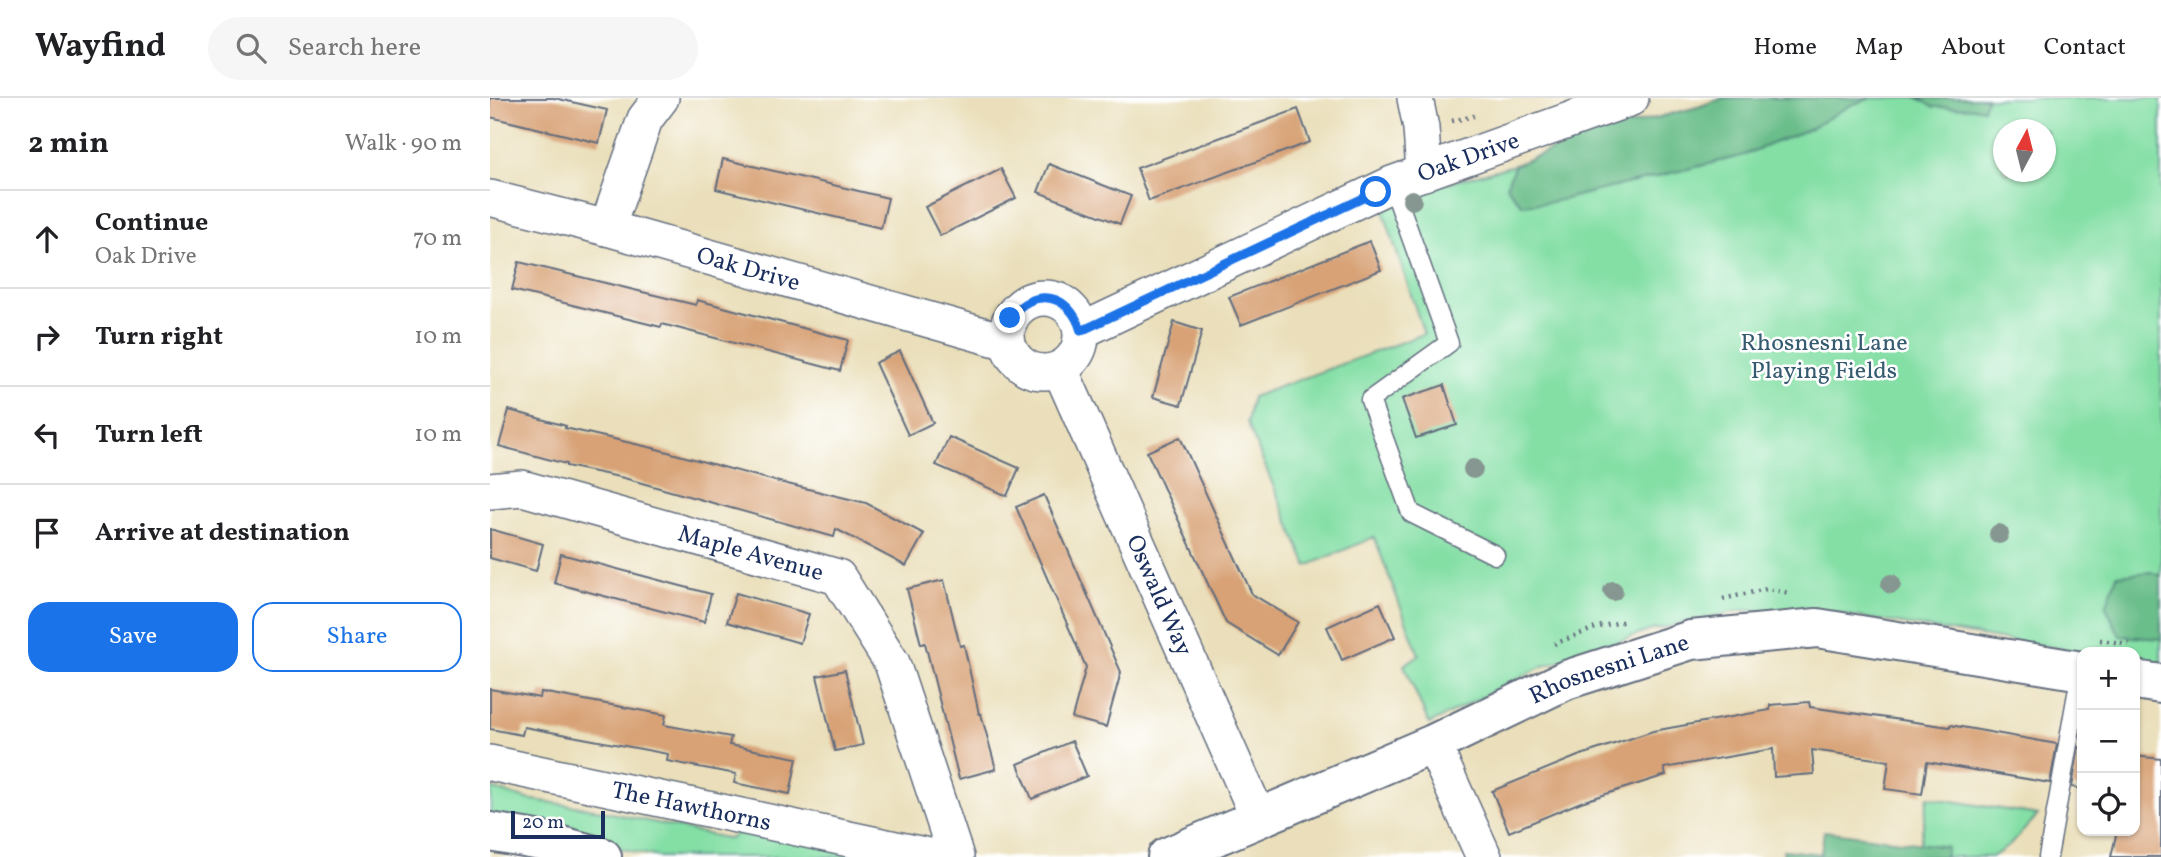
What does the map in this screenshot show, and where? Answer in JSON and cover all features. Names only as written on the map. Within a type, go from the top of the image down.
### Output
[{"type":"main road","name":"Rhosnesni Lane","points":[[1167,857],[1433,744],[1566,681],[1691,640],[1817,628],[2077,670]]},
{"type":"main road","points":[[2140,681],[2161,684]]},
{"type":"main road","points":[[490,832],[547,842],[602,857]]},
{"type":"street","points":[[607,228],[645,119],[661,98]]},
{"type":"street","points":[[1408,179],[1421,128],[1415,98]]},
{"type":"street","name":"Oak Drive","points":[[1081,331],[1408,179],[1631,98]]},
{"type":"street","name":"Oak Drive","points":[[490,198],[607,228],[1007,342]]},
{"type":"street","points":[[1038,298],[1050,298],[1071,309],[1081,331],[1077,354],[1060,369],[1037,373],[1027,369],[1011,353],[1007,342],[1006,330],[1010,318],[1017,309],[1038,298]]},
{"type":"street","name":"Oswald Way","points":[[1060,369],[1259,819]]},
{"type":"street","name":"Maple Avenue","points":[[490,491],[522,488],[838,577],[892,663],[956,857]]},
{"type":"street","points":[[1433,744],[1484,857]]},
{"type":"street","name":"The Hawthorns","points":[[490,763],[934,857]]},
{"type":"lane","points":[[1408,179],[1449,343],[1370,400],[1410,513],[1495,555]]},
{"type":"lane","points":[[2048,857],[2077,698]]},
{"type":"green space","name":"Rhosnesni Lane Playing Fields","points":[[1723,98],[2161,98],[2161,668],[2140,664],[2140,647],[2077,647],[2077,651],[1840,614],[1743,610],[1652,630],[1541,667],[1429,724],[1404,665],[1419,655],[1374,537],[1307,566],[1247,423],[1252,397],[1424,334],[1380,201],[1515,165],[1587,136]]},
{"type":"green space","points":[[1723,98],[1871,98],[1851,105],[1811,128],[1741,156],[1552,202],[1522,205],[1506,186],[1515,165],[1587,136]]},
{"type":"green space","points":[[1918,98],[1987,98],[1983,108],[1934,107]]},
{"type":"green space","points":[[2151,572],[2161,576],[2161,639],[2120,636],[2106,607],[2117,575]]},
{"type":"green space","points":[[491,788],[527,799],[588,808],[730,839],[745,825],[895,857],[658,857],[490,819]]},
{"type":"green space","points":[[1928,797],[2038,815],[2010,845],[1992,857],[1945,857],[1946,847],[1920,844]]},
{"type":"green space","points":[[1824,831],[1947,847],[1945,857],[1784,857],[1783,850],[1821,854]]},
{"type":"building","points":[[490,98],[554,98],[607,110],[599,143],[490,117]]},
{"type":"building","points":[[1298,109],[1310,142],[1149,201],[1137,168]]},
{"type":"building","points":[[723,159],[888,198],[881,228],[716,189]]},
{"type":"building","points":[[1049,164],[1131,196],[1120,224],[1038,192]]},
{"type":"building","points":[[1001,169],[1016,198],[940,236],[925,207]]},
{"type":"building","points":[[1370,241],[1381,270],[1241,325],[1229,297]]},
{"type":"building","points":[[519,262],[696,305],[697,300],[848,340],[840,371],[662,324],[661,327],[512,290]]},
{"type":"building","points":[[1174,322],[1202,331],[1181,405],[1153,397]]},
{"type":"building","points":[[900,351],[933,423],[908,435],[875,363]]},
{"type":"building","points":[[1444,385],[1457,425],[1416,438],[1402,399]]},
{"type":"building","points":[[509,410],[566,426],[565,428],[866,503],[924,534],[906,566],[836,529],[834,537],[499,446]]},
{"type":"building","points":[[949,437],[1019,468],[1007,496],[936,465]]},
{"type":"building","points":[[1180,437],[1252,594],[1298,622],[1278,655],[1226,623],[1147,452]]},
{"type":"building","points":[[1044,495],[1121,672],[1106,727],[1072,718],[1086,667],[1016,507]]},
{"type":"building","points":[[490,529],[543,544],[536,571],[490,558]]},
{"type":"building","points":[[561,554],[711,594],[704,622],[554,583]]},
{"type":"building","points":[[944,580],[996,769],[959,779],[925,643],[921,644],[907,589]]},
{"type":"building","points":[[736,593],[809,614],[800,643],[727,622]]},
{"type":"building","points":[[1380,603],[1395,637],[1342,660],[1327,627]]},
{"type":"building","points":[[845,670],[863,745],[835,751],[817,676]]},
{"type":"building","points":[[490,689],[540,698],[541,692],[666,715],[664,725],[731,737],[729,745],[797,758],[790,794],[734,783],[736,774],[667,761],[668,754],[524,727],[522,735],[490,729]]},
{"type":"building","points":[[1809,702],[1810,707],[1950,725],[2057,744],[2050,783],[1927,762],[1922,794],[1885,789],[1889,761],[1812,750],[1814,774],[1774,777],[1773,749],[1664,768],[1666,775],[1581,802],[1509,832],[1492,791],[1578,756],[1653,731],[1770,710],[1770,705]]},
{"type":"building","points":[[1072,741],[1087,776],[1032,799],[1018,764]]},
{"type":"building","points":[[2140,757],[2161,759],[2161,857],[2111,857],[2116,836],[2140,836]]},
{"type":"building","points":[[2077,758],[2077,788],[2072,787]]},
{"type":"route","points":[[1010,318],[1027,302],[1050,298],[1071,309],[1081,331],[1376,192]]}]
